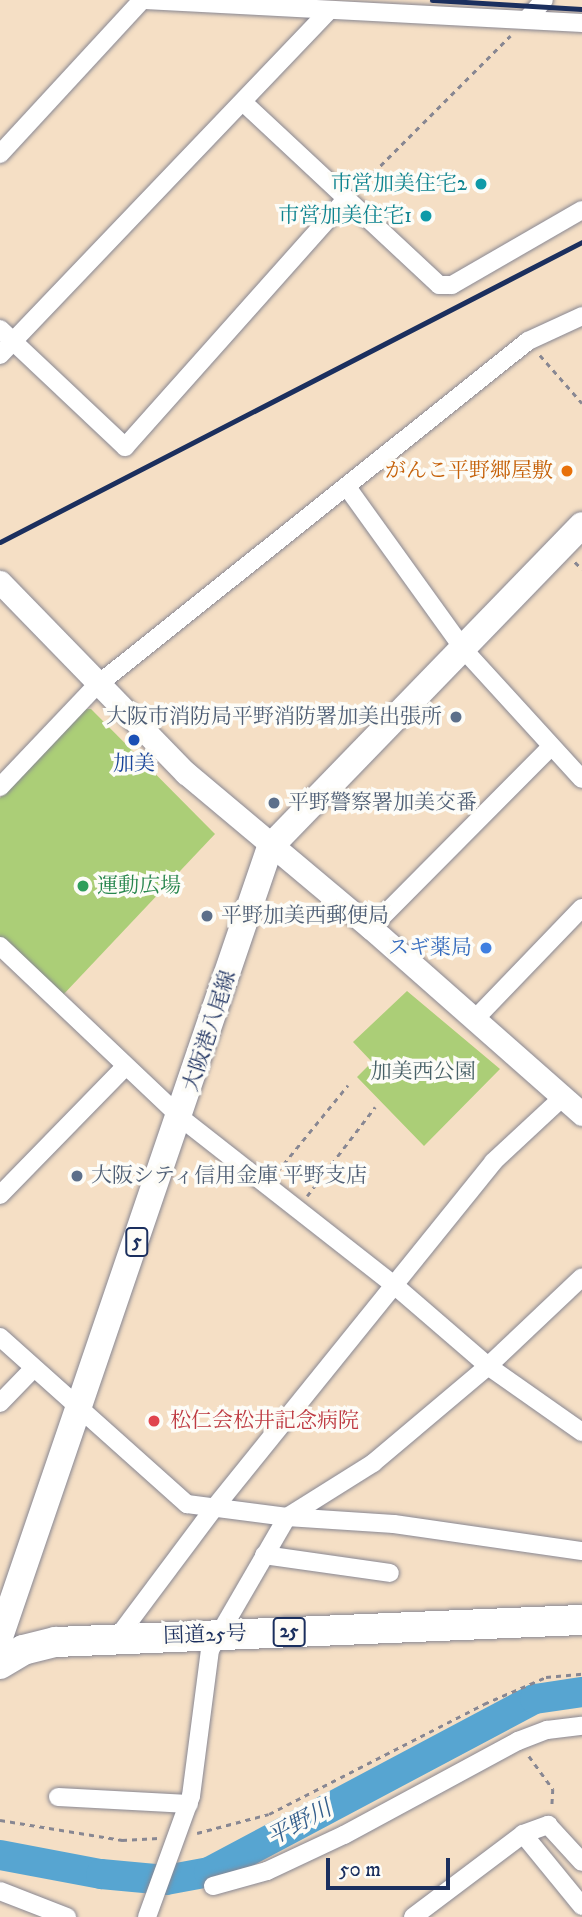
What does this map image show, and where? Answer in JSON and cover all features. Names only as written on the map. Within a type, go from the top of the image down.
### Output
[{"type":"highway","name":"国道25号","points":[[0,1664],[23,1650],[48,1644],[117,1637],[582,1619]]},
{"type":"main road","name":"大阪港八尾線","points":[[0,1637],[181,1118],[270,847],[465,651],[582,525]]},
{"type":"street","points":[[0,154],[144,0],[582,23]]},
{"type":"street","points":[[527,19],[544,0]]},
{"type":"street","points":[[0,355],[7,335],[244,103],[330,10]]},
{"type":"street","points":[[244,103],[439,285],[452,285],[582,210]]},
{"type":"street","points":[[7,335],[125,447],[346,200]]},
{"type":"street","points":[[0,787],[96,686],[528,341],[582,316]]},
{"type":"street","points":[[347,487],[465,651],[550,748],[582,779]]},
{"type":"street","points":[[0,582],[96,686],[270,847],[371,928],[575,1103],[493,1162],[215,1507],[117,1637]]},
{"type":"street","points":[[371,928],[550,748]]},
{"type":"street","points":[[475,1019],[582,908]]},
{"type":"street","points":[[0,946],[181,1118],[393,1284],[488,1366],[582,1432]]},
{"type":"street","points":[[2,1188],[125,1067]]},
{"type":"street","points":[[150,1909],[189,1804],[210,1650],[287,1517],[373,1463],[488,1366],[582,1276]]},
{"type":"street","points":[[0,1337],[78,1410],[187,1504],[287,1517],[394,1524],[582,1551]]},
{"type":"street","points":[[0,1403],[33,1369]]},
{"type":"street","points":[[264,1555],[390,1573]]},
{"type":"street","points":[[213,1886],[267,1871],[333,1840],[518,1741],[547,1730],[582,1726]]},
{"type":"street","points":[[58,1797],[189,1804]]},
{"type":"street","points":[[413,1917],[523,1834],[548,1825],[576,1843],[582,1862]]},
{"type":"street","points":[[523,1834],[582,1907],[571,1917]]},
{"type":"street","points":[[0,1891],[67,1917]]},
{"type":"path","points":[[346,200],[527,19]]},
{"type":"path","points":[[528,341],[582,403]]},
{"type":"path","points":[[575,562],[582,569]]},
{"type":"path","points":[[266,1185],[348,1085]]},
{"type":"path","points":[[297,1209],[375,1107]]},
{"type":"path","points":[[0,1821],[122,1840],[176,1841],[269,1814],[484,1704],[546,1677],[582,1674]]},
{"type":"path","points":[[518,1741],[553,1789],[548,1825]]},
{"type":"green space","name":"運動広場","points":[[83,709],[91,709],[215,834],[62,996],[0,937],[0,798]]},
{"type":"green space","name":"加美西公園","points":[[407,991],[500,1069],[424,1146],[357,1077],[372,1062],[353,1042]]},
{"type":"waterway","name":"平野川","points":[[0,1855],[101,1874],[166,1880],[209,1872],[535,1699],[582,1692]]},
{"type":"railway","points":[[432,0],[582,9]]},
{"type":"railway","points":[[0,542],[582,242]]},
{"type":"place","name":"市営加美住宅2","points":[[481,184]]},
{"type":"place","name":"市営加美住宅1","points":[[426,216]]},
{"type":"place","name":"がんこ平野郷屋敷","points":[[567,471]]},
{"type":"place","name":"大阪市消防局平野消防署加美出張所","points":[[456,717]]},
{"type":"place","name":"加美","points":[[134,740]]},
{"type":"place","name":"平野警察署加美交番","points":[[274,803]]},
{"type":"place","name":"運動広場","points":[[83,886]]},
{"type":"place","name":"平野加美西郵便局","points":[[207,916]]},
{"type":"place","name":"スギ薬局","points":[[486,948]]},
{"type":"place","name":"大阪シティ信用金庫 平野支店","points":[[77,1176]]},
{"type":"place","name":"松仁会松井記念病院","points":[[154,1421]]}]
